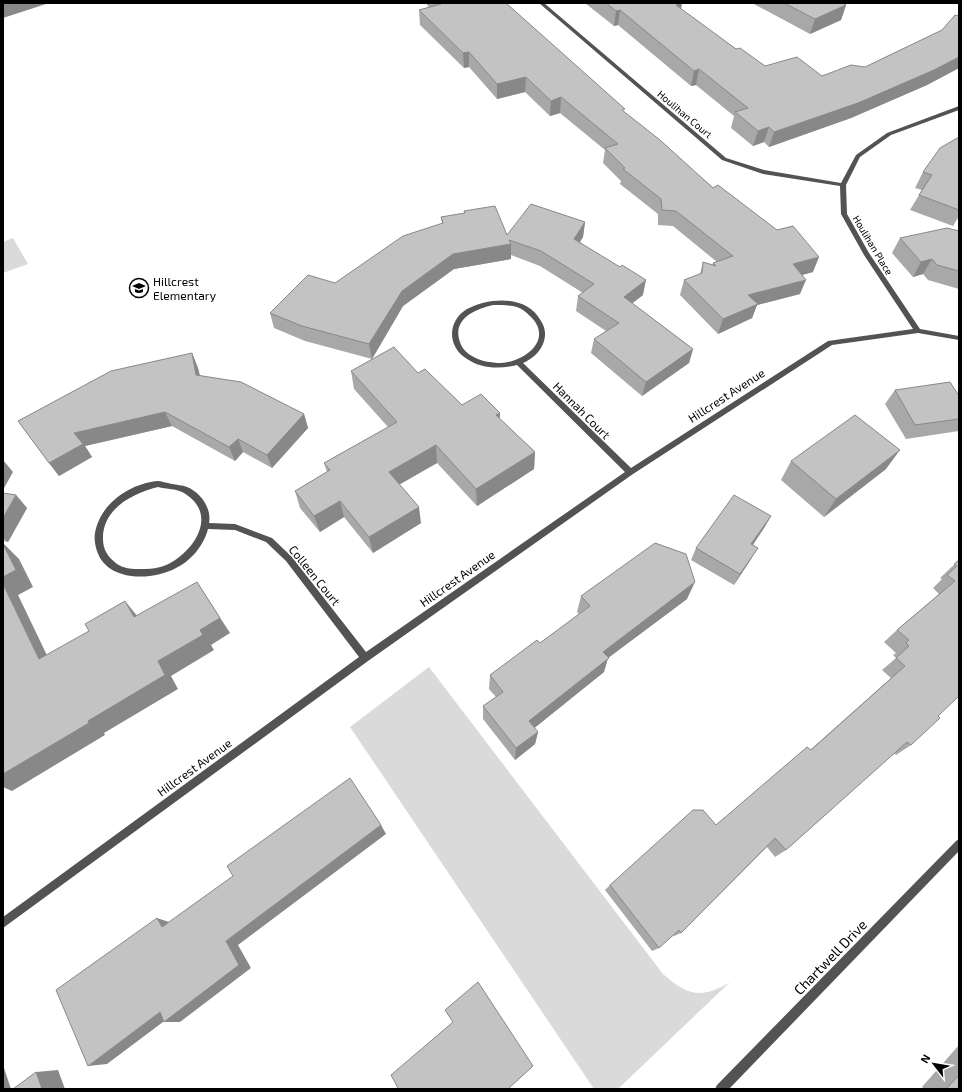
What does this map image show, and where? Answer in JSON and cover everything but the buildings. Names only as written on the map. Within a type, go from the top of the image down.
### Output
[{"type":"street","name":"Houlihan Court","points":[[541,3],[724,159],[763,172],[843,185]]},
{"type":"street","name":"Houlihan Place","points":[[918,331],[866,254],[844,214],[843,185],[858,156],[889,134],[959,108]]},
{"type":"street","points":[[492,303],[506,303],[518,306],[530,312],[540,324],[542,329],[542,339],[538,348],[530,357],[518,362],[503,366],[488,365],[473,360],[462,352],[456,342],[455,330],[459,320],[468,311],[480,305],[492,303]]},
{"type":"street","name":"Hillcrest Avenue","points":[[3,923],[365,658],[630,472],[830,343],[918,331],[959,338]]},
{"type":"street","name":"Hannah Court","points":[[518,362],[630,472]]},
{"type":"street","points":[[158,484],[175,485],[189,490],[200,499],[206,512],[206,526],[201,541],[190,555],[174,566],[156,573],[138,575],[121,571],[108,562],[99,550],[98,536],[102,521],[112,507],[125,496],[141,488],[158,484]]},
{"type":"street","name":"Colleen Court","points":[[206,526],[235,527],[269,540],[289,559],[365,658]]},
{"type":"street","name":"Chartwell Drive","points":[[721,1089],[959,844]]},
{"type":"shaded area","points":[[13,238],[28,264],[3,273],[3,242]]},
{"type":"shaded area","points":[[429,667],[663,974],[680,987],[695,993],[711,991],[730,982],[618,1089],[594,1089],[350,727]]},
{"type":"place","name":"Hillcrest Elementary","points":[[139,288]]}]
